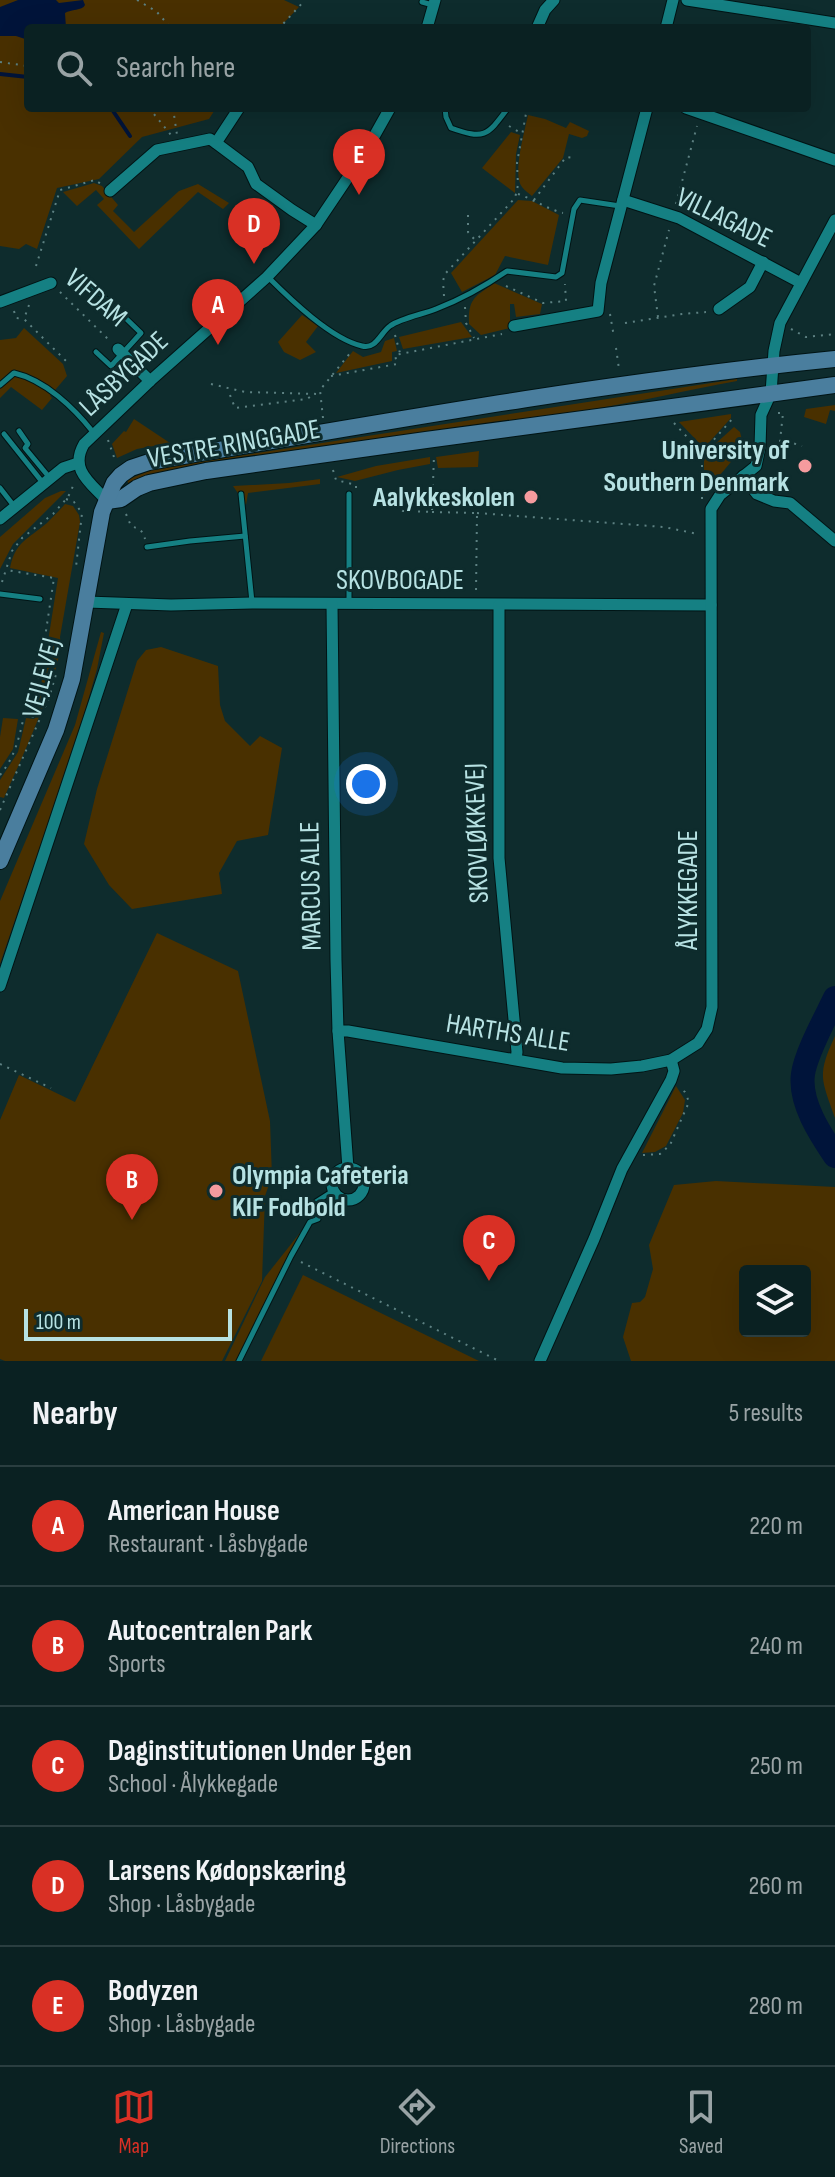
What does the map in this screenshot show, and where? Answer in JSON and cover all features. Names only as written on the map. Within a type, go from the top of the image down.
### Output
[{"type":"main road","name":"VESTRE RINGGADE","points":[[835,359],[622,386],[325,431],[149,462],[131,468],[114,483],[107,501],[121,499],[149,483],[206,471],[835,385]]},
{"type":"main road","name":"VEJLEVEJ","points":[[0,861],[56,730],[72,679],[100,520],[107,501]]},
{"type":"street","points":[[539,24],[554,0]]},
{"type":"street","points":[[667,24],[673,0]]},
{"type":"street","points":[[687,0],[835,23]]},
{"type":"street","points":[[427,24],[430,3]]},
{"type":"street","points":[[216,143],[236,112]]},
{"type":"street","name":"LÅSBYGADE","points":[[79,467],[79,453],[94,433],[267,277],[316,225],[362,145],[387,112]]},
{"type":"street","points":[[514,326],[598,311],[601,283],[646,112]]},
{"type":"street","points":[[697,112],[835,160]]},
{"type":"street","points":[[110,191],[157,150],[210,139],[248,167],[256,184],[316,225]]},
{"type":"street","name":"VILLAGADE","points":[[622,204],[679,218],[801,283]]},
{"type":"street","points":[[711,509],[720,495],[756,466],[761,415],[771,393],[780,323],[835,220]]},
{"type":"street","points":[[719,309],[750,287],[763,262]]},
{"type":"street","name":"VIFDAM","points":[[6,304],[51,283]]},
{"type":"street","name":"VIFDAM","points":[[120,352],[150,381]]},
{"type":"street","points":[[0,519],[63,468],[79,467],[107,501]]},
{"type":"street","points":[[743,476],[757,494],[790,503],[835,540]]},
{"type":"street","name":"ÅLYKKEGADE","points":[[671,1060],[698,1043],[707,1029],[712,1007],[711,509]]},
{"type":"street","name":"SKOVBOGADE","points":[[87,602],[711,605]]},
{"type":"street","points":[[0,986],[127,604]]},
{"type":"street","name":"MARCUS ALLE","points":[[332,604],[338,1031],[348,1168],[356,1170],[364,1185],[355,1199],[347,1201],[333,1191]]},
{"type":"street","name":"SKOVLØKKEVEJ","points":[[499,605],[499,858],[516,1059]]},
{"type":"street","name":"HARTHS ALLE","points":[[338,1031],[562,1068],[611,1069],[671,1060]]},
{"type":"street","points":[[540,1361],[631,1151],[671,1080],[674,1071],[671,1060]]},
{"type":"street","points":[[333,1191],[334,1176],[348,1168]]},
{"type":"lane","points":[[445,112],[451,128],[473,135],[484,134],[504,112]]},
{"type":"lane","points":[[267,277],[301,310],[341,337],[368,347],[393,325],[463,297],[507,271],[556,277],[562,273],[574,209],[580,200],[622,204]]},
{"type":"lane","points":[[84,278],[141,333],[120,352],[111,366],[96,352]]},
{"type":"lane","points":[[0,385],[14,373],[26,376],[53,393],[94,433]]},
{"type":"lane","points":[[19,431],[28,444],[25,448],[47,480]]},
{"type":"lane","points":[[4,434],[47,480]]},
{"type":"lane","points":[[0,488],[15,507]]},
{"type":"lane","points":[[241,494],[252,603]]},
{"type":"lane","points":[[349,494],[349,604]]},
{"type":"lane","points":[[147,547],[245,536]]},
{"type":"lane","points":[[0,594],[40,599]]},
{"type":"lane","points":[[303,1213],[333,1191]]},
{"type":"lane","points":[[239,1361],[291,1256],[310,1222],[318,1219],[316,1203]]},
{"type":"path","points":[[137,0],[156,11],[167,24]]},
{"type":"path","points":[[283,24],[305,0]]},
{"type":"path","points":[[0,62],[24,65]]},
{"type":"path","points":[[153,112],[177,145]]},
{"type":"path","points":[[173,112],[177,145]]},
{"type":"path","points":[[448,304],[443,289],[445,274],[517,193],[517,163],[526,112]]},
{"type":"path","points":[[499,120],[522,133]]},
{"type":"path","points":[[534,200],[566,157],[574,158]]},
{"type":"path","points":[[36,266],[60,190],[95,180],[110,191]]},
{"type":"path","points":[[517,193],[553,211],[573,216]]},
{"type":"path","points":[[468,215],[468,232],[476,241]]},
{"type":"path","points":[[494,280],[543,303],[566,301],[562,273]]},
{"type":"path","name":"VIFDAM","points":[[51,283],[120,352]]},
{"type":"path","points":[[463,297],[466,323],[475,339]]},
{"type":"path","points":[[6,304],[16,318],[24,319],[66,361]]},
{"type":"path","points":[[24,319],[28,307]]},
{"type":"path","points":[[625,323],[719,309]]},
{"type":"path","points":[[611,321],[614,337]]},
{"type":"path","points":[[780,323],[806,337],[835,334]]},
{"type":"path","points":[[393,325],[400,354]]},
{"type":"path","points":[[331,376],[397,364],[395,355],[512,332],[514,326]]},
{"type":"path","points":[[325,431],[320,390],[357,344]]},
{"type":"path","points":[[616,348],[622,386]]},
{"type":"path","points":[[211,384],[245,392],[320,394]]},
{"type":"path","points":[[230,395],[235,408],[307,399],[315,394]]},
{"type":"path","points":[[659,408],[702,453]]},
{"type":"path","points":[[761,415],[783,413],[780,441],[802,446]]},
{"type":"path","points":[[711,509],[702,503],[702,453],[734,417]]},
{"type":"path","points":[[106,423],[109,445],[116,461]]},
{"type":"path","points":[[432,512],[436,438]]},
{"type":"path","points":[[328,454],[336,480],[356,485],[357,492],[349,494]]},
{"type":"path","points":[[0,594],[12,551],[22,538],[53,514],[66,499],[79,467]]},
{"type":"path","points":[[66,499],[74,502],[82,513],[75,573]]},
{"type":"path","points":[[395,507],[403,511],[477,513],[711,533]]},
{"type":"path","points":[[126,512],[131,526],[144,533],[147,547]]},
{"type":"path","points":[[476,605],[477,513]]},
{"type":"path","points":[[0,775],[15,751],[24,716],[33,717],[54,578],[6,570]]},
{"type":"path","points":[[0,810],[49,698],[57,671]]},
{"type":"path","points":[[0,1064],[51,1088]]},
{"type":"path","points":[[631,1151],[644,1155],[660,1154],[670,1145],[689,1102],[685,1092],[671,1080]]},
{"type":"path","points":[[300,1261],[499,1361]]},
{"type":"shaded area","points":[[0,0],[284,0],[299,7],[283,24],[24,24],[24,112],[213,112],[209,119],[142,137],[99,179],[57,188],[37,249],[26,244],[19,249],[0,246]]},
{"type":"shaded area","points":[[528,115],[566,128],[570,122],[589,131],[582,138],[569,134],[563,158],[532,196],[522,187],[518,172]]},
{"type":"shaded area","points":[[511,132],[520,135],[515,193],[482,168]]},
{"type":"shaded area","points":[[94,183],[102,186],[118,205],[113,211],[134,232],[179,191],[198,184],[229,203],[223,209],[198,192],[139,249],[97,205],[104,199],[96,190],[77,206],[63,192]]},
{"type":"shaded area","points":[[518,200],[532,201],[559,215],[548,265],[505,256],[495,275],[462,292],[451,273]]},
{"type":"shaded area","points":[[494,283],[542,304],[540,314],[516,317],[514,304],[510,304],[510,328],[481,335],[469,324],[471,303]]},
{"type":"shaded area","points":[[302,315],[318,326],[306,342],[316,352],[300,360],[284,352],[278,342]]},
{"type":"shaded area","points":[[461,322],[472,337],[403,349],[399,337]]},
{"type":"shaded area","points":[[24,328],[63,364],[67,376],[42,410],[11,387],[0,398],[0,340],[16,338]]},
{"type":"shaded area","points":[[394,338],[397,351],[392,352],[392,361],[336,373],[353,351],[363,357],[381,352],[385,341]]},
{"type":"shaded area","points":[[737,379],[588,410],[152,474],[129,485],[127,480],[153,469]]},
{"type":"shaded area","points":[[835,405],[835,411],[830,410],[826,424],[804,417],[806,409]]},
{"type":"shaded area","points":[[731,414],[731,418],[704,448],[679,422]]},
{"type":"shaded area","points":[[134,419],[170,443],[137,449],[117,458],[112,444],[126,432]]},
{"type":"shaded area","points":[[734,427],[740,432],[743,444],[704,495],[704,454]]},
{"type":"shaded area","points":[[479,451],[478,467],[438,468],[436,457]]},
{"type":"shaded area","points":[[430,457],[430,464],[355,481],[337,477],[376,466]]},
{"type":"shaded area","points":[[320,479],[320,484],[248,493],[246,505],[233,486],[289,483]]},
{"type":"shaded area","points":[[66,491],[13,544],[0,569],[0,537],[45,498]]},
{"type":"shaded area","points":[[65,504],[73,506],[80,522],[60,651],[40,716],[4,798],[0,797],[0,780],[18,752],[26,718],[36,717],[58,578],[10,568],[19,547]]},
{"type":"shaded area","points":[[101,632],[104,633],[97,669],[79,732],[0,964],[0,901],[75,725]]},
{"type":"shaded area","points":[[161,647],[218,666],[220,705],[225,721],[250,746],[260,736],[282,748],[268,835],[237,841],[219,873],[222,894],[132,909],[109,885],[84,844],[97,789],[137,661],[146,650]]},
{"type":"shaded area","points":[[3,718],[18,719],[13,749],[0,769],[0,737]]},
{"type":"shaded area","points":[[157,933],[238,971],[270,1121],[272,1176],[265,1196],[262,1281],[222,1361],[5,1361],[0,1359],[0,1120],[19,1075],[75,1102]]},
{"type":"shaded area","points":[[835,1036],[835,1118],[823,1069]]},
{"type":"shaded area","points":[[676,1086],[685,1100],[683,1113],[666,1146],[655,1152],[642,1153]]},
{"type":"shaded area","points":[[716,1181],[835,1187],[835,1361],[631,1361],[623,1337],[632,1303],[640,1302],[645,1297],[653,1269],[649,1245],[674,1185]]},
{"type":"shaded area","points":[[303,1229],[236,1361],[225,1361],[265,1277]]},
{"type":"shaded area","points":[[303,1275],[479,1361],[261,1361]]},
{"type":"water","points":[[18,0],[56,0],[59,3],[83,0],[85,5],[65,13],[66,24],[24,24],[24,39],[0,36],[0,7]]},
{"type":"waterway","points":[[0,74],[24,77]]},
{"type":"waterway","points":[[114,112],[130,136]]},
{"type":"waterway","points":[[835,998],[816,1036],[803,1074],[807,1106],[835,1156]]},
{"type":"place","name":"Bodyzen","points":[[359,195]]},
{"type":"place","name":"Larsens Kødopskæring","points":[[254,264]]},
{"type":"place","name":"American House","points":[[218,345]]},
{"type":"place","name":"University of Southern Denmark","points":[[805,466]]},
{"type":"place","name":"Aalykkeskolen","points":[[531,497]]},
{"type":"place","name":"Olympia Cafeteria KIF Fodbold","points":[[216,1191]]},
{"type":"place","name":"Autocentralen Park","points":[[132,1220]]},
{"type":"place","name":"Daginstitutionen Under Egen","points":[[489,1281]]}]
